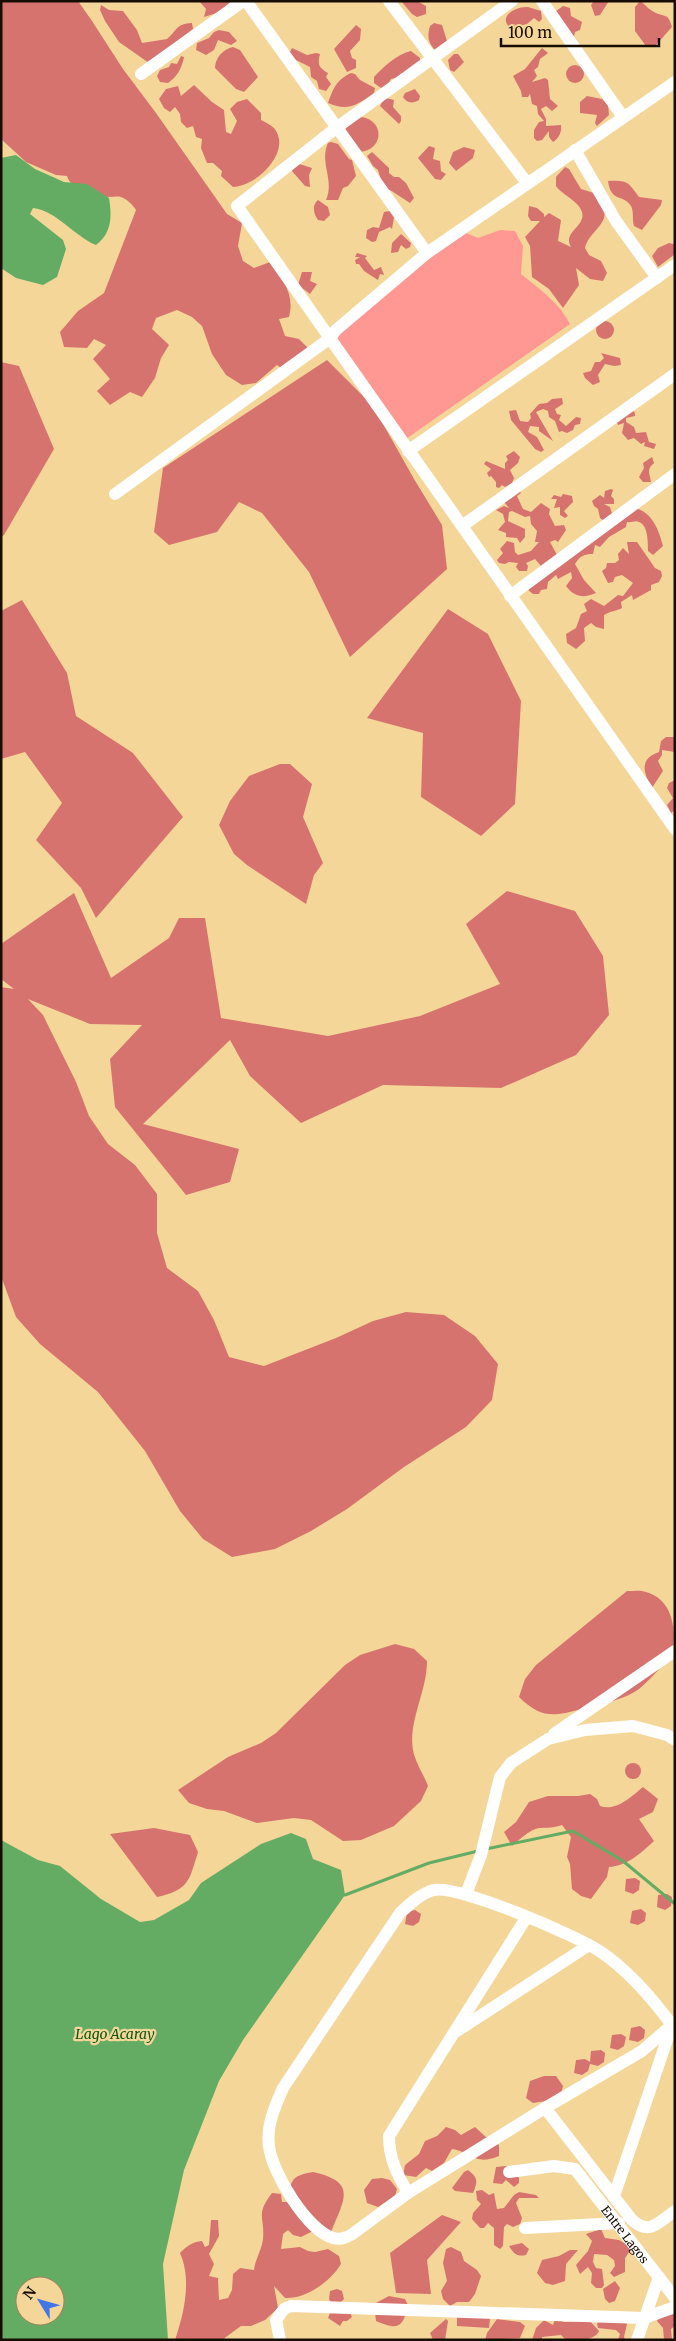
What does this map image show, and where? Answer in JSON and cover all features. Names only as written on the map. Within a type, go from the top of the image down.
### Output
[{"type":"street","points":[[142,74],[244,1],[427,253]]},
{"type":"street","points":[[389,1],[527,184]]},
{"type":"street","points":[[512,1],[336,128],[237,206],[675,829]]},
{"type":"street","points":[[542,1],[623,117]]},
{"type":"street","points":[[115,494],[330,339],[336,330],[427,253],[675,82]]},
{"type":"street","points":[[575,150],[616,221],[657,278]]},
{"type":"street","points":[[408,451],[675,265]]},
{"type":"street","points":[[462,526],[675,374]]},
{"type":"street","points":[[510,596],[675,474]]},
{"type":"street","points":[[466,1894],[483,1850],[502,1772],[511,1763],[675,1651]]},
{"type":"street","points":[[548,1739],[585,1730],[633,1726],[667,1735],[675,1740]]},
{"type":"street","points":[[435,1890],[466,1894],[600,1951],[626,1972],[674,2024],[642,2051],[545,2108],[408,2193],[351,2235],[342,2239],[333,2238],[319,2231],[300,2209],[278,2176],[269,2146],[272,2113],[283,2088],[400,1913],[418,1897],[435,1890]]},
{"type":"street","points":[[408,2193],[394,2170],[389,2148],[389,2136],[526,1918]]},
{"type":"street","points":[[454,2034],[589,1945]]},
{"type":"street","points":[[614,2196],[674,2024]]},
{"type":"street","points":[[545,2108],[632,2220],[645,2229],[650,2228],[675,2211]]},
{"type":"street","name":"Entre Lagos","points":[[508,2172],[554,2166],[575,2169],[675,2298]]},
{"type":"street","points":[[525,2228],[619,2224]]},
{"type":"street","points":[[637,2340],[660,2277]]},
{"type":"street","points":[[280,2340],[276,2320],[284,2309],[290,2306],[644,2318],[675,2307]]},
{"type":"shaded area","points":[[1,1],[78,1],[123,69],[227,214],[242,223],[238,246],[243,261],[254,268],[270,262],[287,288],[290,302],[289,317],[279,319],[285,336],[299,339],[308,348],[288,373],[277,365],[256,383],[242,385],[226,375],[212,354],[202,326],[192,317],[177,310],[156,318],[152,329],[169,345],[161,358],[155,378],[142,397],[130,392],[110,405],[97,391],[110,379],[93,359],[106,345],[94,339],[87,348],[64,347],[60,332],[78,311],[104,293],[136,210],[130,202],[123,198],[91,194],[73,185],[67,176],[56,175],[26,162],[1,139]]},
{"type":"shaded area","points":[[199,1],[231,1],[220,12],[204,17],[206,9]]},
{"type":"shaded area","points":[[401,1],[417,1],[426,6],[426,14],[417,17]]},
{"type":"shaded area","points":[[594,1],[609,1],[600,15],[595,16],[591,5]]},
{"type":"shaded area","points":[[640,1],[652,11],[666,16],[671,22],[672,27],[655,46],[646,46],[635,31],[635,7]]},
{"type":"shaded area","points":[[101,5],[109,10],[123,11],[137,30],[142,43],[167,39],[182,25],[192,23],[193,29],[149,63],[119,42],[105,21],[100,10]]},
{"type":"shaded area","points":[[563,6],[570,8],[571,16],[582,22],[580,30],[575,32],[574,37],[556,11]]},
{"type":"shaded area","points":[[522,7],[541,11],[542,19],[539,22],[534,18],[527,24],[519,26],[516,31],[506,23],[506,19],[511,12]]},
{"type":"shaded area","points":[[434,23],[442,25],[447,41],[435,50],[428,36],[430,26]]},
{"type":"shaded area","points":[[356,25],[361,29],[360,40],[350,51],[352,58],[356,60],[356,68],[347,72],[334,49]]},
{"type":"shaded area","points":[[219,30],[229,32],[237,41],[231,45],[218,40],[214,50],[206,55],[196,50],[197,43],[209,38],[214,32]]},
{"type":"shaded area","points":[[233,47],[240,50],[258,77],[244,92],[236,89],[215,68],[220,54]]},
{"type":"shaded area","points":[[292,48],[307,55],[320,54],[319,65],[328,73],[326,77],[331,84],[326,91],[319,89],[317,81],[311,77],[310,67],[288,56]]},
{"type":"shaded area","points":[[542,48],[548,53],[540,59],[538,67],[534,70],[537,76],[532,82],[545,78],[548,80],[550,99],[558,106],[552,111],[546,106],[541,109],[546,119],[546,126],[561,125],[560,135],[553,142],[549,137],[549,131],[542,140],[537,141],[534,138],[534,130],[539,122],[544,121],[538,114],[537,106],[532,104],[530,94],[528,97],[522,97],[513,76],[525,69]]},
{"type":"shaded area","points":[[411,51],[420,58],[420,62],[404,76],[391,79],[387,86],[381,88],[374,83],[374,77],[386,65]]},
{"type":"shaded area","points":[[454,54],[458,54],[464,62],[454,72],[450,70],[448,60]]},
{"type":"shaded area","points":[[181,56],[184,57],[183,61],[176,75],[168,83],[160,82],[157,76],[160,70],[169,67],[171,63],[177,64]]},
{"type":"shaded area","points":[[575,65],[581,68],[584,74],[581,80],[575,83],[569,80],[566,74],[569,68]]},
{"type":"shaded area","points":[[351,73],[375,88],[374,93],[352,106],[341,107],[328,103],[336,85]]},
{"type":"shaded area","points":[[194,85],[212,102],[224,110],[226,132],[231,134],[237,121],[230,109],[237,102],[247,99],[261,113],[261,120],[274,128],[279,137],[279,147],[275,157],[269,166],[252,181],[233,187],[221,176],[222,171],[213,163],[207,163],[201,148],[202,139],[196,137],[193,126],[187,128],[181,122],[180,114],[175,107],[170,112],[164,108],[159,99],[166,89],[178,86],[181,96]]},
{"type":"shaded area","points":[[415,89],[420,96],[419,100],[406,101],[403,97],[405,93]]},
{"type":"shaded area","points":[[587,96],[602,99],[608,105],[609,115],[597,126],[595,123],[597,115],[580,113],[580,102]]},
{"type":"shaded area","points":[[386,98],[394,100],[393,107],[401,116],[399,124],[380,106]]},
{"type":"shaded area","points":[[361,117],[369,119],[374,123],[378,129],[378,135],[374,146],[360,152],[345,131],[347,125]]},
{"type":"shaded area","points":[[328,143],[338,144],[349,159],[352,160],[356,176],[348,186],[343,188],[338,200],[326,200],[329,186],[325,157]]},
{"type":"shaded area","points":[[429,146],[435,148],[433,159],[440,161],[441,171],[446,174],[441,180],[435,179],[418,158]]},
{"type":"shaded area","points":[[464,147],[475,150],[473,158],[456,171],[449,163],[453,152]]},
{"type":"shaded area","points":[[372,152],[389,168],[389,173],[394,177],[399,177],[406,183],[414,198],[410,203],[390,190],[384,190],[378,170],[367,156]]},
{"type":"shaded area","points":[[296,163],[312,168],[309,175],[310,187],[305,186],[292,171]]},
{"type":"shaded area","points":[[565,167],[569,169],[581,189],[594,193],[604,211],[601,224],[585,248],[589,255],[601,261],[607,273],[603,281],[590,279],[576,268],[579,285],[563,308],[549,289],[532,277],[530,246],[525,237],[540,221],[531,221],[528,216],[529,206],[537,208],[544,214],[544,217],[549,213],[561,220],[558,241],[571,247],[569,237],[581,222],[582,212],[577,204],[556,186],[556,177]]},
{"type":"shaded area","points":[[608,181],[627,183],[639,197],[662,200],[661,205],[642,230],[634,226],[631,206],[612,192]]},
{"type":"shaded area","points":[[318,200],[328,207],[330,215],[324,221],[318,220],[314,213],[314,205]]},
{"type":"shaded area","points":[[390,211],[394,217],[392,229],[390,227],[379,232],[376,241],[372,242],[366,238],[367,230],[373,227],[379,228],[384,212]]},
{"type":"shaded area","points":[[500,230],[515,231],[523,246],[521,274],[554,302],[570,324],[406,439],[328,329],[466,233],[478,238]]},
{"type":"shaded area","points":[[401,234],[411,243],[410,247],[406,249],[401,245],[398,252],[391,253],[392,243]]},
{"type":"shaded area","points":[[669,243],[674,244],[675,254],[658,267],[652,256],[658,248]]},
{"type":"shaded area","points":[[357,253],[367,256],[365,258],[374,270],[381,267],[384,275],[380,274],[378,280],[364,271],[359,264],[356,264],[355,260],[360,257],[355,257]]},
{"type":"shaded area","points":[[302,272],[312,272],[310,281],[317,284],[310,294],[298,285]]},
{"type":"shaded area","points":[[605,321],[613,326],[614,330],[609,338],[605,339],[597,334],[596,330],[601,322]]},
{"type":"shaded area","points":[[601,353],[620,358],[621,365],[605,364],[598,375],[600,382],[593,385],[585,378],[583,373],[591,371],[595,362],[600,362],[604,358]]},
{"type":"shaded area","points":[[327,360],[373,406],[442,525],[447,569],[350,657],[309,572],[262,513],[239,502],[217,532],[169,545],[154,532],[163,468]]},
{"type":"shaded area","points":[[1,362],[19,366],[54,449],[4,535],[1,537]]},
{"type":"shaded area","points":[[562,398],[563,404],[555,409],[557,414],[561,415],[559,420],[566,426],[576,417],[581,418],[580,424],[575,425],[573,430],[567,433],[559,432],[555,421],[549,417],[548,411],[543,409],[536,412],[553,441],[539,431],[539,427],[530,426],[528,432],[537,437],[544,450],[541,452],[535,449],[511,420],[509,411],[516,410],[520,421],[528,422],[531,418],[530,414],[539,404],[547,403],[552,399]]},
{"type":"shaded area","points":[[631,408],[635,416],[626,418],[626,422],[634,427],[636,433],[646,432],[649,442],[656,444],[654,449],[644,446],[645,442],[641,444],[634,438],[628,440],[622,433],[624,423],[618,425],[616,420]]},
{"type":"shaded area","points":[[514,451],[520,457],[518,463],[510,470],[514,478],[512,483],[505,487],[502,485],[499,488],[496,487],[496,482],[487,473],[491,469],[484,464],[486,461],[505,469],[505,463],[508,460],[506,456]]},
{"type":"shaded area","points":[[652,457],[654,463],[649,472],[651,482],[643,482],[639,477],[644,468],[643,463]]},
{"type":"shaded area","points":[[518,489],[521,493],[517,496],[523,509],[531,512],[541,503],[550,509],[549,514],[555,526],[564,525],[566,530],[558,542],[555,540],[550,542],[557,555],[541,566],[535,559],[526,563],[528,566],[527,571],[519,571],[516,567],[518,563],[509,562],[505,564],[499,563],[497,560],[503,553],[500,549],[507,541],[514,543],[515,552],[518,555],[531,551],[539,542],[535,542],[537,531],[531,524],[530,516],[525,517],[512,511],[509,512],[508,521],[525,529],[525,537],[520,543],[517,538],[506,537],[506,533],[498,530],[505,522],[503,514],[496,510],[504,506],[509,508],[504,502]]},
{"type":"shaded area","points":[[613,490],[611,496],[614,499],[614,504],[604,504],[610,507],[613,517],[604,521],[600,518],[598,509],[592,501],[600,495],[604,498],[605,491]]},
{"type":"shaded area","points":[[563,494],[572,496],[573,502],[564,511],[568,516],[565,518],[560,515],[560,507],[554,508],[557,499],[551,499],[554,495],[561,497]]},
{"type":"shaded area","points":[[635,508],[646,513],[654,523],[659,534],[663,546],[653,555],[648,551],[647,534],[642,524],[638,521],[627,522],[626,527],[609,537],[600,547],[595,545],[593,554],[582,556],[575,564],[584,580],[596,593],[580,596],[569,590],[566,586],[572,578],[571,572],[558,579],[556,575],[548,582],[547,589],[541,590],[539,594],[533,594],[527,589]]},
{"type":"shaded area","points":[[627,542],[637,542],[655,568],[661,571],[662,576],[659,582],[651,585],[651,590],[633,600],[632,595],[621,602],[622,608],[604,615],[604,629],[596,627],[591,623],[584,628],[585,641],[576,649],[567,643],[566,634],[576,628],[581,614],[587,611],[584,604],[591,599],[604,606],[618,595],[623,596],[633,583],[622,575],[615,577],[613,582],[608,583],[602,571],[606,568],[607,563],[615,563],[619,560],[618,554],[623,548],[629,554]]},
{"type":"shaded area","points":[[22,600],[67,673],[76,716],[133,753],[183,817],[96,918],[81,888],[36,840],[62,803],[25,752],[1,759],[1,611]]},
{"type":"shaded area","points":[[448,609],[488,634],[521,701],[515,804],[481,836],[421,797],[423,733],[367,718]]},
{"type":"shaded area","points":[[666,737],[675,737],[675,752],[662,750],[662,755],[658,761],[663,771],[652,788],[645,772],[645,763],[652,755],[659,752],[661,741]]},
{"type":"shaded area","points":[[280,764],[290,764],[312,784],[303,817],[323,863],[314,875],[306,904],[247,865],[234,854],[219,825],[230,801],[249,776]]},
{"type":"shaded area","points":[[675,780],[675,810],[671,813],[667,805],[673,798],[667,788],[669,783]]},
{"type":"shaded area","points":[[507,891],[575,911],[603,956],[609,1015],[576,1055],[501,1088],[383,1085],[301,1123],[250,1076],[230,1040],[143,1124],[239,1149],[230,1182],[186,1195],[115,1107],[110,1059],[142,1025],[90,1024],[28,999],[43,1015],[76,1082],[89,1116],[108,1144],[135,1165],[157,1194],[157,1233],[167,1268],[198,1291],[214,1320],[229,1357],[264,1366],[336,1338],[373,1321],[406,1312],[444,1315],[475,1336],[498,1364],[492,1400],[466,1427],[404,1467],[347,1509],[311,1531],[275,1549],[232,1557],[203,1539],[180,1511],[145,1451],[98,1392],[40,1344],[16,1317],[1,1276],[1,987],[14,989],[1,979],[1,944],[74,893],[111,978],[169,938],[179,918],[205,918],[221,1018],[328,1036],[420,1016],[500,984],[466,924]]},
{"type":"shaded area","points":[[627,1591],[642,1591],[654,1595],[666,1607],[672,1622],[674,1631],[673,1648],[664,1664],[648,1681],[633,1693],[620,1699],[557,1714],[542,1713],[535,1710],[519,1697],[525,1679],[536,1665]]},
{"type":"shaded area","points":[[395,1644],[414,1649],[427,1661],[412,1739],[414,1755],[428,1786],[421,1801],[394,1826],[361,1840],[343,1841],[311,1820],[294,1818],[257,1823],[224,1811],[207,1809],[189,1803],[178,1790],[228,1757],[261,1743],[276,1733],[345,1665],[360,1655]]},
{"type":"shaded area","points":[[630,1763],[636,1763],[641,1768],[639,1777],[630,1779],[625,1774],[625,1768]]},
{"type":"shaded area","points":[[643,1787],[658,1799],[653,1812],[639,1819],[654,1841],[628,1861],[609,1867],[607,1877],[591,1899],[581,1896],[572,1889],[570,1864],[567,1857],[571,1837],[562,1825],[535,1829],[524,1835],[512,1846],[504,1832],[516,1822],[529,1802],[548,1796],[590,1794],[597,1799],[600,1806],[612,1807],[629,1799]]},
{"type":"shaded area","points":[[154,1828],[190,1835],[198,1852],[190,1877],[186,1883],[176,1891],[157,1897],[110,1834]]},
{"type":"shaded area","points":[[635,1878],[640,1881],[639,1890],[633,1894],[625,1891],[626,1879]]},
{"type":"shaded area","points":[[667,1894],[672,1897],[671,1906],[665,1910],[657,1907],[658,1895]]},
{"type":"shaded area","points":[[641,1909],[646,1913],[645,1921],[638,1925],[630,1923],[632,1911]]},
{"type":"shaded area","points":[[415,1910],[421,1914],[419,1922],[413,1926],[405,1924],[407,1912]]},
{"type":"shaded area","points":[[640,2026],[645,2030],[644,2038],[638,2042],[629,2040],[631,2028]]},
{"type":"shaded area","points":[[621,2034],[626,2037],[624,2046],[618,2050],[610,2048],[612,2035]]},
{"type":"shaded area","points":[[601,2050],[605,2053],[604,2062],[598,2066],[590,2064],[588,2071],[582,2075],[574,2073],[576,2060],[585,2059],[590,2062],[591,2051]]},
{"type":"shaded area","points":[[544,2076],[556,2076],[563,2086],[561,2094],[546,2101],[533,2103],[526,2098],[530,2081]]},
{"type":"shaded area","points":[[446,2127],[455,2130],[461,2135],[475,2127],[487,2138],[499,2145],[499,2156],[485,2160],[452,2149],[444,2163],[432,2171],[426,2168],[416,2177],[403,2175],[405,2165],[419,2154],[425,2141],[437,2136]]},
{"type":"shaded area","points":[[496,2167],[509,2167],[519,2178],[519,2183],[514,2187],[506,2180],[502,2184],[493,2183]]},
{"type":"shaded area","points":[[468,2170],[474,2175],[476,2180],[473,2193],[455,2191],[452,2188],[464,2172]]},
{"type":"shaded area","points":[[313,2172],[337,2181],[344,2193],[340,2210],[331,2232],[311,2232],[301,2237],[293,2235],[288,2230],[283,2234],[281,2249],[300,2247],[315,2252],[328,2249],[339,2256],[341,2264],[336,2271],[317,2288],[293,2298],[285,2298],[274,2286],[278,2308],[265,2320],[251,2326],[241,2326],[222,2340],[175,2340],[184,2308],[186,2285],[184,2263],[180,2253],[187,2246],[195,2242],[202,2241],[205,2247],[209,2245],[211,2220],[218,2220],[219,2236],[209,2254],[214,2264],[209,2276],[218,2278],[219,2300],[228,2298],[232,2290],[233,2274],[240,2268],[254,2270],[262,2243],[262,2211],[267,2200],[272,2193],[281,2194],[282,2202],[287,2202],[293,2181],[300,2175]]},
{"type":"shaded area","points":[[382,2178],[390,2180],[397,2189],[395,2196],[378,2207],[367,2203],[364,2190],[372,2179]]},
{"type":"shaded area","points":[[482,2190],[489,2195],[494,2193],[497,2209],[504,2208],[514,2195],[519,2192],[536,2195],[539,2198],[519,2198],[516,2203],[522,2218],[520,2224],[513,2227],[507,2224],[504,2227],[503,2246],[500,2249],[494,2245],[494,2228],[488,2223],[484,2228],[480,2228],[472,2219],[473,2213],[481,2204],[477,2200],[476,2191]]},
{"type":"shaded area","points":[[442,2215],[461,2222],[427,2260],[431,2294],[396,2293],[390,2253]]},
{"type":"shaded area","points":[[601,2229],[605,2238],[619,2240],[632,2248],[625,2258],[625,2272],[614,2277],[610,2273],[615,2266],[614,2260],[607,2255],[594,2254],[593,2262],[596,2268],[602,2269],[604,2285],[602,2288],[596,2288],[591,2283],[592,2273],[588,2267],[580,2274],[576,2265],[588,2251],[592,2241],[586,2234]]},
{"type":"shaded area","points":[[522,2243],[529,2249],[526,2255],[520,2256],[516,2254],[509,2246]]},
{"type":"shaded area","points":[[451,2247],[461,2252],[464,2261],[477,2270],[481,2276],[475,2294],[469,2302],[457,2302],[450,2306],[443,2299],[441,2291],[447,2281],[443,2263],[446,2249]]},
{"type":"shaded area","points":[[570,2250],[578,2250],[566,2264],[565,2281],[553,2285],[545,2283],[537,2273],[542,2260],[559,2256]]},
{"type":"shaded area","points":[[615,2281],[620,2288],[615,2301],[609,2303],[605,2299],[603,2289]]},
{"type":"shaded area","points":[[337,2289],[342,2291],[344,2299],[339,2304],[350,2312],[352,2317],[347,2321],[343,2321],[340,2326],[328,2318],[333,2306],[329,2299],[330,2291]]},
{"type":"shaded area","points":[[389,2296],[405,2299],[408,2305],[404,2319],[401,2323],[394,2326],[376,2321],[374,2304]]},
{"type":"shaded area","points":[[482,2311],[490,2319],[489,2328],[457,2326],[457,2315]]},
{"type":"shaded area","points":[[675,2314],[675,2326],[671,2329],[672,2340],[664,2340],[663,2328],[657,2321],[659,2315]]},
{"type":"shaded area","points":[[446,2319],[448,2321],[445,2340],[433,2340],[430,2333]]},
{"type":"shaded area","points":[[497,2319],[520,2322],[525,2326],[520,2338],[485,2340],[487,2333]]},
{"type":"shaded area","points":[[555,2319],[564,2322],[590,2321],[599,2331],[594,2337],[585,2339],[566,2340],[561,2335],[542,2337],[542,2340],[532,2340],[536,2328],[544,2320],[553,2325]]},
{"type":"shaded area","points":[[599,2321],[625,2322],[627,2324],[625,2340],[618,2340],[620,2334],[616,2330],[598,2328],[597,2324]]},
{"type":"water","points":[[16,155],[35,169],[64,182],[87,184],[109,198],[110,224],[105,235],[96,245],[50,214],[33,208],[30,214],[63,240],[66,249],[57,277],[43,285],[16,278],[1,268],[1,158]]},
{"type":"water","name":"Lago Acaray","points":[[291,1833],[306,1839],[313,1859],[341,1870],[345,1895],[243,2040],[219,2081],[184,2170],[163,2264],[168,2340],[1,2340],[1,1840],[38,1860],[60,1866],[101,1899],[140,1922],[154,1920],[189,1900],[201,1883],[261,1844]]},
{"type":"waterway","points":[[486,1849],[573,1831],[623,1861],[675,1904]]},
{"type":"waterway","points":[[345,1895],[429,1863],[478,1851]]}]
